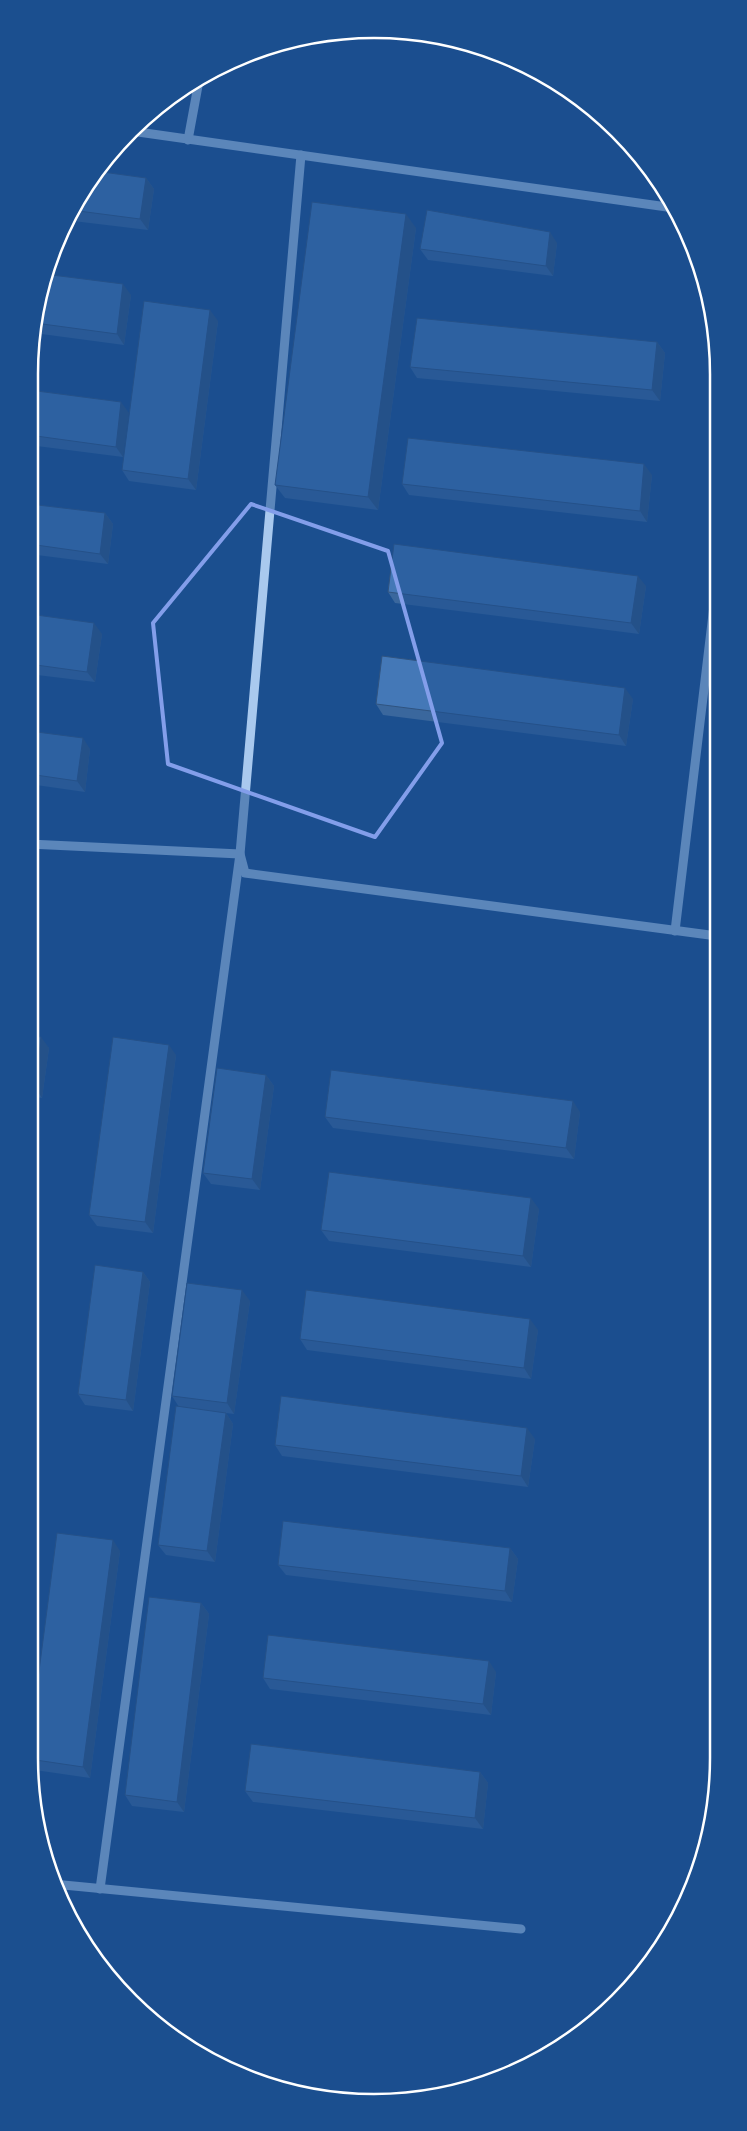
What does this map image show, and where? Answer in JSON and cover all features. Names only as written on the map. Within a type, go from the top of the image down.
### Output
[{"type":"street","points":[[188,140],[198,88]]},
{"type":"street","points":[[140,132],[664,207]]},
{"type":"street","points":[[100,1889],[240,854],[301,155]]},
{"type":"street","points":[[675,931],[710,639]]},
{"type":"street","points":[[38,844],[240,854]]},
{"type":"street","points":[[240,854],[245,873],[710,935]]},
{"type":"street","points":[[63,1885],[521,1928]]},
{"type":"highlighted area","points":[[251,504],[388,551],[442,743],[375,837],[168,764],[153,623]]},
{"type":"building","points":[[105,172],[146,178],[140,219],[80,211]]},
{"type":"building","points":[[312,202],[406,214],[368,497],[275,485]]},
{"type":"building","points":[[427,210],[550,232],[546,266],[420,249]]},
{"type":"building","points":[[52,275],[123,284],[117,334],[41,324]]},
{"type":"building","points":[[144,301],[210,310],[188,479],[122,470]]},
{"type":"building","points":[[417,318],[657,342],[652,390],[410,367]]},
{"type":"building","points":[[38,391],[121,402],[116,447],[38,436]]},
{"type":"building","points":[[408,438],[644,464],[640,511],[402,484]]},
{"type":"building","points":[[38,505],[105,513],[100,554],[38,545]]},
{"type":"building","points":[[394,544],[638,576],[631,623],[388,592]]},
{"type":"building","points":[[38,615],[94,623],[87,672],[38,665]]},
{"type":"building","points":[[382,656],[625,688],[619,735],[376,704]]},
{"type":"building","points":[[38,732],[83,738],[77,781],[38,775]]},
{"type":"building","points":[[38,1037],[41,1037],[38,1062]]},
{"type":"building","points":[[113,1037],[169,1045],[145,1222],[89,1215]]},
{"type":"building","points":[[217,1068],[266,1075],[252,1179],[203,1173]]},
{"type":"building","points":[[331,1070],[573,1101],[566,1148],[325,1117]]},
{"type":"building","points":[[329,1172],[531,1198],[523,1256],[321,1230]]},
{"type":"building","points":[[95,1265],[143,1272],[126,1400],[78,1394]]},
{"type":"building","points":[[187,1283],[242,1290],[227,1403],[172,1396]]},
{"type":"building","points":[[306,1290],[530,1319],[524,1368],[300,1339]]},
{"type":"building","points":[[281,1396],[527,1428],[521,1476],[275,1445]]},
{"type":"building","points":[[176,1406],[226,1413],[207,1551],[158,1545]]},
{"type":"building","points":[[283,1521],[510,1548],[505,1591],[278,1565]]},
{"type":"building","points":[[57,1533],[113,1540],[83,1767],[38,1760],[38,1679]]},
{"type":"building","points":[[149,1597],[201,1603],[177,1802],[125,1795]]},
{"type":"building","points":[[268,1635],[489,1661],[483,1704],[263,1678]]},
{"type":"building","points":[[251,1744],[480,1772],[475,1818],[245,1791]]}]
